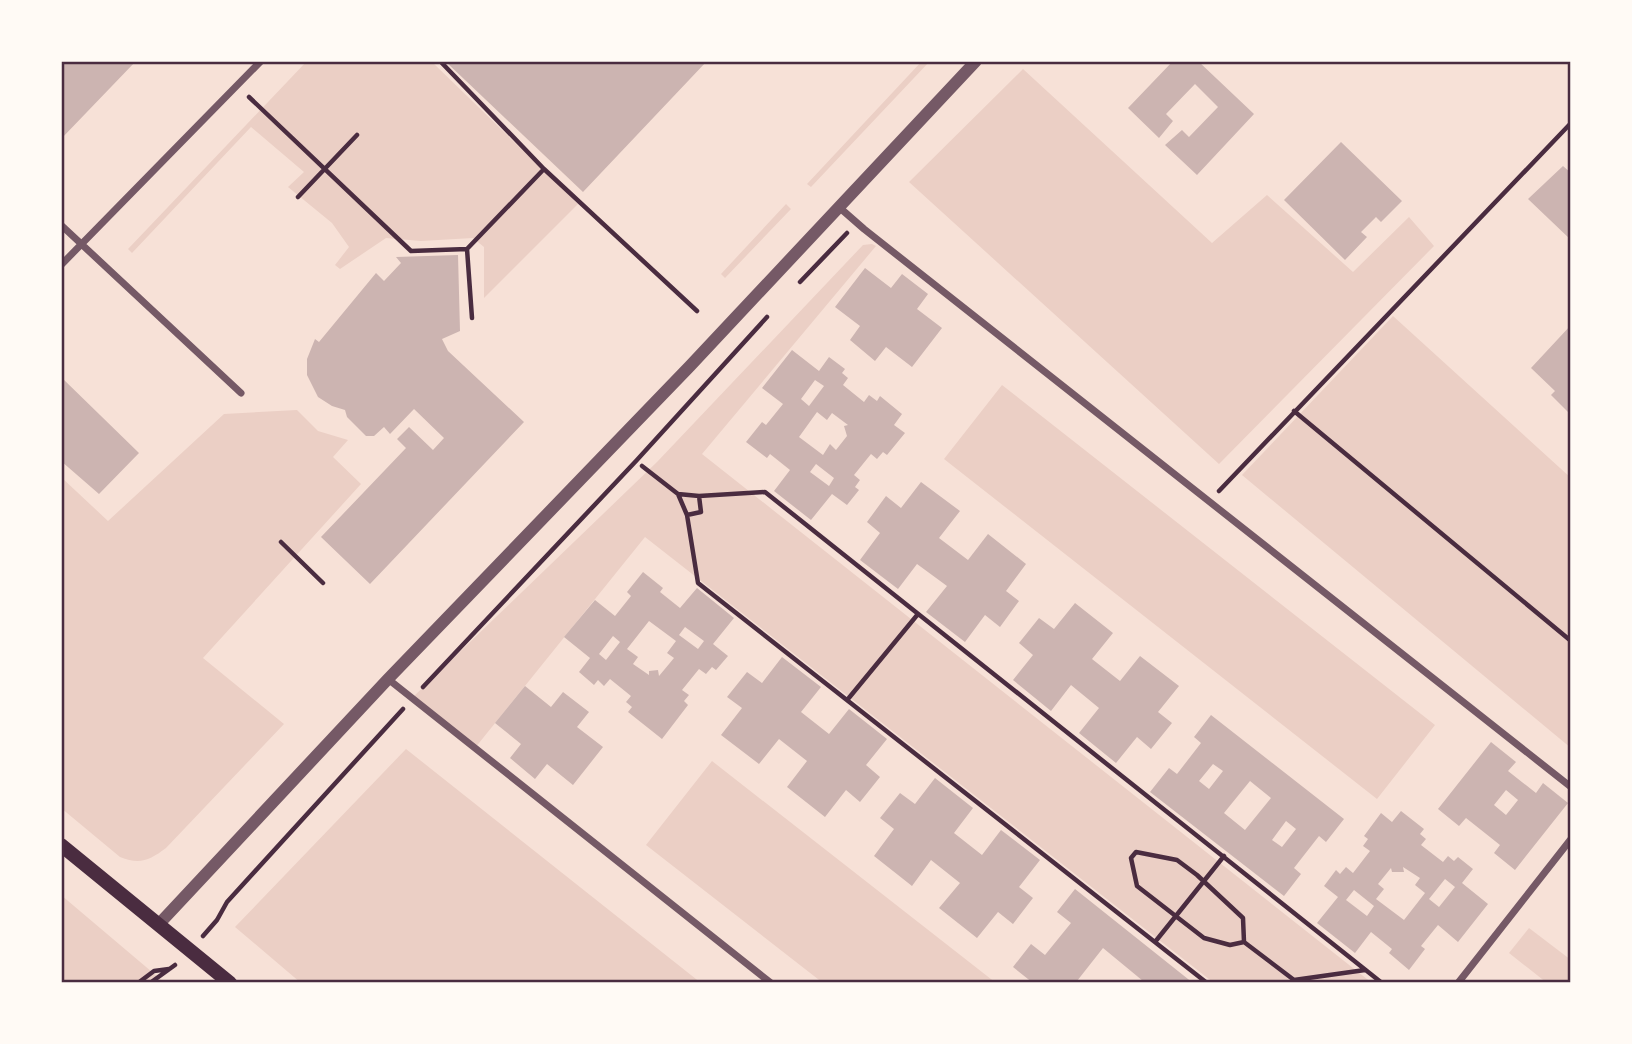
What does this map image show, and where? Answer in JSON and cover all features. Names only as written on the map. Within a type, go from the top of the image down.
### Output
[{"type":"main road","points":[[61,845],[230,983]]},
{"type":"street","points":[[61,265],[261,61]]},
{"type":"street","points":[[159,924],[388,678],[839,208],[976,61]]},
{"type":"street","points":[[839,208],[1571,787]]},
{"type":"street","points":[[61,225],[241,393]]},
{"type":"street","points":[[388,678],[771,983]]},
{"type":"street","points":[[1458,983],[1571,839]]},
{"type":"path","points":[[440,61],[544,169],[697,311]]},
{"type":"path","points":[[238,87],[411,251],[467,249],[544,169]]},
{"type":"path","points":[[1207,499],[1219,491],[1571,123]]},
{"type":"path","points":[[298,197],[357,135]]},
{"type":"path","points":[[794,288],[848,233],[857,228],[864,229]]},
{"type":"path","points":[[467,249],[472,318]]},
{"type":"path","points":[[217,920],[227,902],[412,698],[636,461],[775,307]]},
{"type":"path","points":[[1294,411],[1571,641]]},
{"type":"path","points":[[642,466],[678,494],[687,515],[698,583],[1207,983]]},
{"type":"path","points":[[678,494],[699,496],[765,492],[1382,983]]},
{"type":"path","points":[[687,515],[701,512],[699,496]]},
{"type":"path","points":[[281,542],[323,583]]},
{"type":"path","points":[[848,699],[918,614]]},
{"type":"path","points":[[1244,942],[1230,945],[1203,938],[1138,886],[1131,858],[1136,852],[1177,860],[1205,881],[1243,918],[1244,942],[1294,981],[1366,970]]},
{"type":"path","points":[[1155,942],[1224,856]]},
{"type":"path","points":[[138,983],[153,971],[170,969],[150,983]]},
{"type":"shaded area","points":[[307,61],[431,61],[578,204],[484,298],[484,247],[473,238],[421,241],[386,238],[340,269],[335,265],[349,247],[332,223],[288,187],[304,172],[251,127],[132,253],[128,249]]},
{"type":"shaded area","points":[[922,61],[930,61],[811,187],[807,184]]},
{"type":"shaded area","points":[[1023,69],[1212,243],[1267,195],[1353,272],[1409,217],[1434,246],[1219,464],[909,182]]},
{"type":"shaded area","points":[[786,204],[791,209],[725,278],[721,274]]},
{"type":"shaded area","points":[[863,245],[876,246],[702,454],[1372,983],[1214,983],[645,537],[475,748],[412,698],[657,462]]},
{"type":"shaded area","points":[[1393,316],[1571,478],[1571,748],[1242,475]]},
{"type":"shaded area","points":[[1002,385],[1435,725],[1377,799],[944,459]]},
{"type":"shaded area","points":[[297,410],[318,431],[348,440],[333,457],[361,484],[203,658],[284,724],[166,848],[144,860],[133,861],[120,857],[61,808],[61,477],[108,521],[224,414]]},
{"type":"shaded area","points":[[406,749],[701,983],[301,983],[235,927]]},
{"type":"shaded area","points":[[712,761],[996,983],[823,983],[646,845]]},
{"type":"shaded area","points":[[61,895],[165,983],[61,983]]},
{"type":"shaded area","points":[[1529,928],[1571,960],[1571,983],[1547,983],[1509,953]]},
{"type":"building","points":[[61,61],[136,61],[61,139]]},
{"type":"building","points":[[445,61],[707,61],[583,192]]},
{"type":"building","points":[[1173,61],[1198,61],[1254,114],[1197,175],[1165,145],[1182,130],[1189,137],[1218,107],[1195,84],[1166,114],[1173,121],[1159,138],[1128,108]]},
{"type":"building","points":[[1341,142],[1402,201],[1381,222],[1376,217],[1361,232],[1367,237],[1345,260],[1284,200]]},
{"type":"building","points":[[1563,166],[1571,173],[1571,240],[1528,199]]},
{"type":"building","points":[[458,255],[460,331],[442,339],[448,351],[524,422],[370,584],[321,537],[406,448],[397,439],[409,427],[433,450],[444,438],[414,409],[390,434],[384,427],[374,436],[366,436],[347,417],[345,410],[318,397],[307,375],[307,359],[315,339],[319,342],[376,273],[384,281],[401,263],[396,257]]},
{"type":"building","points":[[865,268],[891,288],[902,274],[928,294],[917,309],[942,328],[912,367],[886,347],[875,361],[850,340],[860,326],[835,307]]},
{"type":"building","points":[[1571,325],[1571,420],[1568,417],[1570,414],[1551,395],[1555,391],[1531,368]]},
{"type":"building","points":[[792,350],[819,371],[829,357],[845,369],[842,373],[848,378],[843,385],[864,402],[869,395],[877,401],[880,396],[902,414],[894,425],[905,433],[887,455],[883,452],[877,459],[871,454],[854,475],[860,480],[855,487],[859,490],[847,505],[832,494],[811,520],[774,491],[790,470],[770,454],[767,458],[746,442],[762,422],[766,425],[783,404],[762,388]],"holes":[[[815,380],[824,386],[809,406],[801,399]],[[817,412],[827,420],[832,413],[848,425],[844,426],[847,436],[836,450],[830,444],[823,455],[799,437]],[[816,464],[834,478],[829,486],[810,472]]]},
{"type":"building","points":[[61,377],[139,453],[99,494],[61,461]]},
{"type":"building","points":[[921,482],[960,511],[939,538],[968,560],[988,534],[1026,564],[1006,591],[1019,601],[1000,627],[985,615],[965,642],[926,612],[947,586],[917,564],[898,589],[860,560],[880,533],[867,522],[886,496],[901,508]]},
{"type":"building","points":[[643,572],[663,588],[660,592],[680,608],[697,588],[734,618],[713,644],[728,656],[716,670],[712,667],[706,674],[699,669],[682,690],[689,695],[684,701],[688,705],[662,739],[628,712],[632,707],[626,702],[631,696],[610,679],[604,686],[598,680],[594,685],[579,672],[590,658],[564,637],[595,600],[615,616],[631,596],[627,592]],"holes":[[[649,621],[676,641],[667,653],[674,658],[659,676],[658,670],[649,671],[649,675],[633,664],[638,657],[627,649]],[[685,627],[704,641],[698,649],[679,635]],[[613,636],[620,642],[606,660],[599,654]]]},
{"type":"building","points":[[1075,603],[1113,633],[1092,659],[1120,681],[1140,656],[1179,686],[1158,712],[1172,723],[1151,749],[1137,737],[1116,763],[1079,733],[1099,708],[1071,685],[1051,711],[1013,680],[1033,655],[1019,643],[1039,618],[1054,629]]},
{"type":"building","points":[[782,657],[821,687],[801,712],[829,734],[849,709],[887,739],[866,765],[880,777],[860,802],[846,790],[825,817],[787,787],[807,761],[779,739],[759,764],[721,735],[742,708],[727,697],[747,672],[762,683]]},
{"type":"building","points":[[525,686],[551,707],[563,692],[589,712],[577,727],[603,747],[573,785],[547,764],[535,779],[510,758],[521,744],[495,723]]},
{"type":"building","points":[[1211,715],[1344,819],[1326,842],[1319,836],[1294,868],[1301,874],[1284,896],[1150,792],[1169,768],[1177,774],[1201,743],[1194,737]],"holes":[[[1213,764],[1223,771],[1209,789],[1199,781]],[[1250,781],[1271,798],[1245,830],[1224,813]],[[1286,821],[1296,829],[1282,847],[1272,840]]]},
{"type":"building","points":[[1491,742],[1516,762],[1508,771],[1536,793],[1543,783],[1568,803],[1515,870],[1494,853],[1500,845],[1466,818],[1459,826],[1438,809]],"holes":[[[1506,790],[1518,800],[1506,815],[1494,805]]]},
{"type":"building","points":[[935,778],[973,808],[954,833],[982,855],[1001,830],[1040,860],[1019,887],[1033,898],[1013,924],[998,912],[977,938],[939,908],[960,883],[931,860],[912,886],[874,856],[894,829],[880,818],[900,793],[915,804]]},
{"type":"building","points":[[1401,811],[1424,829],[1420,834],[1426,839],[1421,845],[1443,862],[1448,856],[1454,861],[1458,857],[1473,869],[1462,883],[1488,904],[1458,942],[1438,925],[1421,946],[1425,949],[1409,970],[1389,953],[1392,949],[1371,932],[1355,953],[1317,923],[1338,897],[1324,886],[1336,870],[1340,874],[1346,867],[1353,873],[1370,851],[1363,846],[1368,839],[1364,836],[1381,813],[1392,822]],"holes":[[[1403,867],[1420,878],[1415,885],[1425,893],[1404,920],[1376,899],[1384,889],[1378,884],[1391,868],[1392,872],[1404,872]],[[1445,879],[1455,887],[1439,907],[1429,899]],[[1354,890],[1374,906],[1367,916],[1346,900]]]},
{"type":"building","points":[[1075,889],[1193,983],[1142,983],[1143,981],[1103,948],[1077,981],[1079,983],[1033,983],[1013,967],[1031,944],[1045,955],[1071,923],[1057,912]]}]
